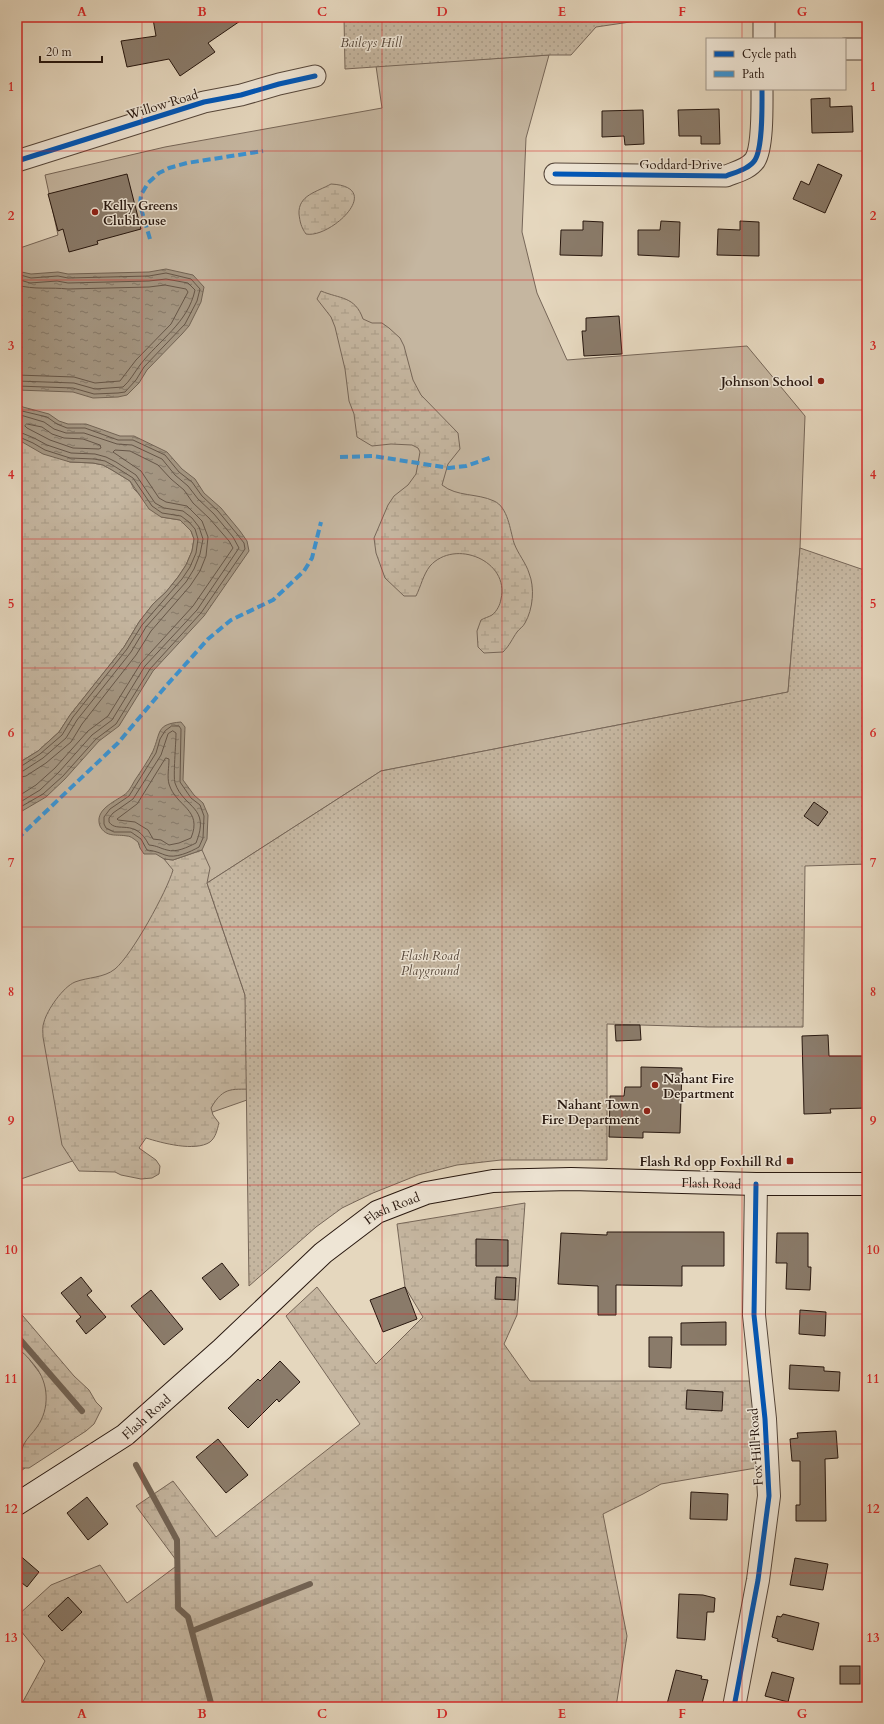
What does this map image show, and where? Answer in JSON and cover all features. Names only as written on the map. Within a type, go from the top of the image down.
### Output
[{"type":"main road","name":"Flash Road","points":[[17,1504],[125,1436],[222,1349],[323,1253],[377,1212],[426,1193],[493,1180],[571,1179],[756,1184],[867,1184]]},
{"type":"main road","name":"Fox Hill Road","points":[[734,1707],[758,1580],[769,1496],[765,1419],[754,1315],[756,1184]]},
{"type":"street","points":[[764,17],[764,38]]},
{"type":"street","points":[[846,49],[867,49]]},
{"type":"street","name":"Willow Road","points":[[17,161],[204,102],[241,95],[279,84],[315,76]]},
{"type":"street","name":"Goddard Drive","points":[[555,174],[726,176],[745,169],[755,160],[760,145],[762,90]]},
{"type":"green space","name":"Baileys Hill","points":[[344,17],[664,17],[596,27],[571,55],[549,55],[345,69]]},
{"type":"green space","points":[[549,55],[526,138],[522,232],[537,293],[567,360],[747,346],[805,416],[800,548],[788,692],[381,771],[207,883],[245,995],[247,1100],[21,1179],[17,1174],[17,249],[58,235],[45,175],[165,147],[382,108],[376,66]]},
{"type":"green space","points":[[331,184],[347,187],[354,194],[354,202],[348,212],[328,229],[316,233],[306,234],[299,217],[302,202],[309,195]]},
{"type":"green space","points":[[321,291],[346,299],[356,306],[363,319],[372,323],[382,323],[400,338],[404,346],[413,380],[421,395],[458,433],[460,449],[448,464],[442,485],[454,491],[494,501],[499,504],[505,513],[514,543],[531,579],[532,598],[530,611],[525,623],[503,652],[484,653],[478,647],[477,631],[481,620],[491,616],[494,613],[498,608],[501,599],[502,586],[497,574],[489,564],[466,554],[453,554],[441,558],[428,569],[416,596],[404,596],[385,578],[376,553],[374,538],[388,505],[394,496],[408,485],[416,474],[420,452],[418,448],[412,445],[391,444],[372,446],[357,437],[354,414],[349,401],[345,369],[335,327],[331,317],[317,299]]},
{"type":"green space","points":[[17,439],[70,462],[93,463],[103,465],[112,470],[130,481],[134,489],[161,517],[180,520],[191,531],[194,539],[192,551],[186,565],[178,577],[166,592],[153,604],[139,622],[124,647],[70,715],[59,732],[38,751],[17,764]]},
{"type":"green space","name":"Flash Road Playground","points":[[800,548],[867,571],[867,864],[805,866],[803,1027],[708,1027],[607,1024],[607,1160],[501,1160],[457,1165],[418,1175],[373,1193],[342,1208],[316,1227],[249,1286],[245,995],[207,883],[381,771],[788,692]]},
{"type":"green space","points":[[202,850],[210,868],[207,883],[245,995],[257,1089],[235,1089],[220,1095],[211,1108],[213,1115],[219,1123],[217,1131],[212,1140],[204,1145],[178,1146],[146,1138],[139,1148],[156,1160],[160,1166],[159,1174],[152,1178],[141,1179],[121,1175],[115,1172],[79,1171],[62,1145],[43,1037],[43,1026],[46,1017],[56,999],[70,985],[80,980],[101,976],[111,972],[122,962],[148,922],[169,880],[173,870],[164,859],[173,860]]},
{"type":"green space","points":[[525,1203],[517,1315],[504,1344],[530,1381],[761,1381],[768,1466],[661,1484],[603,1514],[627,1636],[616,1707],[20,1707],[45,1661],[17,1626],[17,1616],[51,1585],[100,1565],[127,1603],[179,1564],[136,1506],[173,1481],[216,1537],[360,1424],[286,1316],[317,1287],[376,1364],[423,1317],[405,1287],[397,1224]]},
{"type":"green space","points":[[17,1309],[74,1376],[89,1390],[96,1402],[102,1408],[94,1424],[86,1431],[29,1468],[20,1468],[22,1450],[25,1442],[41,1420],[46,1404],[46,1396],[40,1373],[27,1356],[17,1349]]},
{"type":"green space","points":[[17,1343],[80,1426],[17,1474]]},
{"type":"water","points":[[166,269],[193,275],[204,287],[201,302],[189,326],[147,370],[139,383],[127,395],[118,397],[93,398],[73,392],[17,390],[17,271],[31,274],[58,272],[68,274],[149,272]]},
{"type":"water","points":[[17,402],[23,407],[49,414],[59,421],[68,424],[86,424],[120,436],[134,436],[167,452],[182,469],[195,479],[204,493],[221,508],[247,541],[249,551],[204,616],[153,671],[119,726],[99,741],[65,779],[46,797],[17,814],[17,764],[38,751],[59,732],[70,715],[124,647],[139,622],[153,604],[166,592],[178,577],[186,565],[192,551],[194,539],[191,531],[180,520],[161,517],[149,509],[130,481],[112,470],[103,465],[70,462],[43,454],[17,439]]},
{"type":"water","points":[[181,722],[185,727],[183,780],[194,795],[203,803],[208,815],[207,839],[202,850],[173,860],[164,859],[156,854],[144,854],[138,842],[131,837],[112,835],[102,830],[99,820],[102,811],[106,807],[126,794],[129,790],[151,755],[163,727]]},
{"type":"building","points":[[168,17],[246,17],[208,43],[215,52],[180,76],[169,59],[127,67],[121,41],[156,36],[153,19]]},
{"type":"building","points":[[830,98],[830,107],[852,106],[853,132],[812,133],[811,99]]},
{"type":"building","points":[[719,109],[720,144],[701,144],[701,136],[679,136],[678,110]]},
{"type":"building","points":[[643,110],[644,144],[625,145],[624,136],[602,137],[602,111]]},
{"type":"building","points":[[818,164],[842,175],[825,213],[793,199],[801,181],[809,185]]},
{"type":"building","name":"Kelly Greens Clubhouse","points":[[127,174],[141,229],[97,241],[98,244],[69,252],[63,229],[58,231],[48,194]]},
{"type":"building","points":[[583,221],[603,222],[602,256],[560,255],[561,230],[583,230]]},
{"type":"building","points":[[661,221],[680,222],[679,257],[638,255],[638,230],[660,230]]},
{"type":"building","points":[[740,221],[759,222],[759,256],[717,255],[718,229],[740,230]]},
{"type":"building","points":[[619,316],[622,354],[584,356],[582,331],[586,331],[586,318]]},
{"type":"building","points":[[814,802],[828,812],[818,826],[804,816]]},
{"type":"building","points":[[615,1025],[640,1025],[641,1040],[616,1041]]},
{"type":"building","points":[[828,1035],[829,1056],[867,1056],[867,1108],[830,1109],[831,1113],[804,1114],[802,1036]]},
{"type":"building","points":[[641,1067],[682,1068],[680,1133],[643,1132],[643,1138],[609,1137],[610,1096],[624,1096],[625,1087],[641,1087]]},
{"type":"building","points":[[607,1232],[724,1232],[724,1266],[682,1266],[682,1286],[616,1285],[616,1315],[598,1315],[598,1286],[558,1284],[561,1233],[607,1235]]},
{"type":"building","points":[[777,1233],[808,1233],[808,1267],[811,1267],[810,1290],[786,1289],[787,1263],[776,1263]]},
{"type":"building","points":[[476,1239],[508,1240],[508,1266],[476,1266]]},
{"type":"building","points":[[222,1263],[239,1285],[220,1300],[202,1278]]},
{"type":"building","points":[[81,1277],[92,1291],[87,1295],[106,1317],[86,1334],[76,1321],[81,1317],[61,1293]]},
{"type":"building","points":[[496,1277],[516,1278],[515,1300],[495,1299]]},
{"type":"building","points":[[405,1287],[417,1319],[383,1332],[370,1300]]},
{"type":"building","points":[[151,1290],[183,1329],[164,1345],[131,1306]]},
{"type":"building","points":[[800,1310],[826,1312],[825,1336],[799,1334]]},
{"type":"building","points":[[726,1322],[726,1345],[681,1345],[681,1323]]},
{"type":"building","points":[[649,1337],[672,1337],[671,1368],[649,1367]]},
{"type":"building","points":[[280,1361],[300,1382],[279,1402],[277,1399],[248,1428],[228,1408],[258,1379],[260,1381]]},
{"type":"building","points":[[790,1365],[824,1367],[824,1371],[840,1372],[839,1391],[789,1389]]},
{"type":"building","points":[[687,1390],[723,1392],[722,1411],[686,1409]]},
{"type":"building","points":[[836,1431],[838,1458],[825,1459],[826,1521],[796,1521],[796,1505],[800,1505],[800,1461],[792,1461],[790,1439],[798,1438],[797,1433]]},
{"type":"building","points":[[218,1439],[248,1475],[226,1493],[196,1457]]},
{"type":"building","points":[[691,1492],[728,1494],[727,1520],[690,1519]]},
{"type":"building","points":[[87,1497],[108,1524],[88,1540],[67,1513]]},
{"type":"building","points":[[17,1553],[39,1572],[27,1587],[17,1579]]},
{"type":"building","points":[[795,1558],[828,1564],[823,1590],[790,1585]]},
{"type":"building","points":[[679,1594],[703,1595],[715,1598],[714,1612],[707,1612],[705,1640],[677,1638]]},
{"type":"building","points":[[68,1597],[82,1612],[62,1631],[48,1616]]},
{"type":"building","points":[[783,1614],[819,1623],[813,1650],[777,1641],[778,1639],[772,1637],[777,1616],[781,1617]]},
{"type":"building","points":[[840,1666],[860,1666],[860,1684],[840,1684]]},
{"type":"building","points":[[676,1670],[702,1676],[701,1679],[708,1680],[701,1707],[680,1707],[667,1704]]},
{"type":"building","points":[[772,1672],[794,1678],[788,1702],[765,1696]]},
{"type":"waterway","points":[[17,1336],[82,1411]]},
{"type":"waterway","points":[[136,1465],[177,1540],[178,1608],[188,1617],[212,1707]]},
{"type":"waterway","points":[[192,1631],[310,1584]]},
{"type":"marked path","points":[[150,239],[140,205],[141,195],[148,183],[159,173],[169,168],[187,163],[263,151]]},
{"type":"marked path","points":[[340,457],[373,456],[449,468],[466,466],[492,457]]},
{"type":"marked path","points":[[17,839],[118,743],[208,639],[231,620],[273,600],[304,571],[312,558],[321,522]]},
{"type":"cycle path","points":[[17,161],[204,102],[241,95],[279,84],[315,76]]},
{"type":"cycle path","points":[[555,174],[726,176],[738,172],[752,163],[758,154],[762,126],[762,90]]},
{"type":"cycle path","points":[[734,1707],[758,1580],[769,1496],[765,1419],[754,1315],[756,1184]]},
{"type":"place","name":"Kelly Greens Clubhouse","points":[[95,212]]},
{"type":"place","name":"Johnson School","points":[[821,381]]},
{"type":"place","name":"Nahant Fire Department","points":[[655,1085]]},
{"type":"place","name":"Nahant Town Fire Department","points":[[647,1111]]},
{"type":"place","name":"Flash Rd opp Foxhill Rd","points":[[790,1161]]}]
